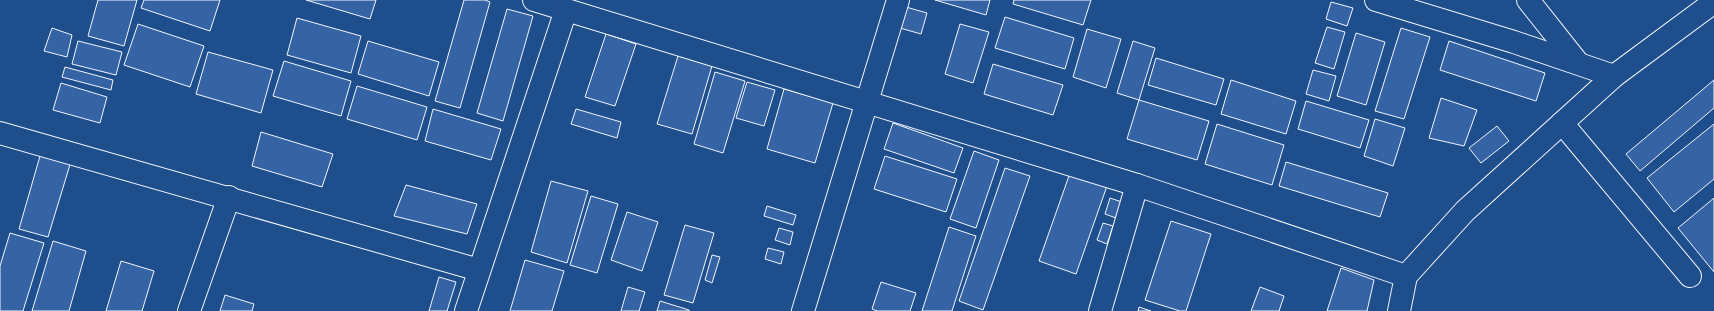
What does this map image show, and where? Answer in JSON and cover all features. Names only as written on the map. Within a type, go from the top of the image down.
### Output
[{"type":"street","points":[[534,0],[1137,184],[1406,276]]},
{"type":"street","points":[[803,311],[898,0]]},
{"type":"street","points":[[1376,0],[1514,42],[1614,76]]},
{"type":"street","points":[[1528,0],[1578,63]]},
{"type":"street","points":[[1399,311],[1406,276],[1465,211],[1614,76],[1714,2]]},
{"type":"street","points":[[466,311],[566,10]]},
{"type":"street","points":[[1562,123],[1690,276]]},
{"type":"street","points":[[0,133],[229,197],[479,270]]},
{"type":"street","points":[[1100,311],[1137,184]]},
{"type":"street","points":[[189,311],[229,197]]},
{"type":"building","points":[[98,0],[137,0],[124,46],[88,36]]},
{"type":"building","points":[[144,0],[220,0],[210,31],[141,8]]},
{"type":"building","points":[[306,0],[376,0],[370,19]]},
{"type":"building","points":[[464,0],[485,0],[490,2],[460,108],[435,101]]},
{"type":"building","points":[[935,0],[990,0],[986,15]]},
{"type":"building","points":[[1014,0],[1091,0],[1083,25],[1013,4]]},
{"type":"building","points":[[1331,2],[1353,8],[1347,26],[1326,19]]},
{"type":"building","points":[[906,7],[927,13],[921,34],[900,28]]},
{"type":"building","points":[[507,9],[533,16],[503,121],[477,113]]},
{"type":"building","points":[[1005,17],[1074,38],[1065,69],[995,48]]},
{"type":"building","points":[[297,18],[361,36],[351,73],[287,55]]},
{"type":"building","points":[[138,24],[204,46],[190,87],[124,65]]},
{"type":"building","points":[[960,24],[989,32],[973,83],[945,74]]},
{"type":"building","points":[[1327,27],[1345,32],[1334,69],[1315,63]]},
{"type":"building","points":[[52,28],[72,35],[67,57],[44,51]]},
{"type":"building","points":[[1401,28],[1430,37],[1404,119],[1375,111]]},
{"type":"building","points":[[1087,29],[1121,39],[1106,88],[1073,77]]},
{"type":"building","points":[[1356,33],[1385,42],[1366,105],[1337,96]]},
{"type":"building","points":[[606,34],[636,44],[615,106],[585,97]]},
{"type":"building","points":[[78,41],[122,52],[116,75],[72,64]]},
{"type":"building","points":[[368,41],[439,62],[429,96],[358,74]]},
{"type":"building","points":[[1133,41],[1155,48],[1139,100],[1117,93]]},
{"type":"building","points":[[1449,41],[1545,73],[1536,101],[1440,70]]},
{"type":"building","points":[[208,52],[273,70],[261,113],[196,94]]},
{"type":"building","points":[[678,56],[712,66],[692,134],[657,124]]},
{"type":"building","points":[[1156,58],[1224,79],[1216,105],[1148,85]]},
{"type":"building","points":[[284,61],[351,81],[341,116],[273,96]]},
{"type":"building","points":[[993,64],[1063,85],[1053,115],[984,94]]},
{"type":"building","points":[[65,67],[113,80],[111,90],[62,77]]},
{"type":"building","points":[[1313,70],[1336,76],[1329,101],[1306,94]]},
{"type":"building","points":[[715,72],[745,81],[723,153],[694,144]]},
{"type":"building","points":[[1231,80],[1296,101],[1286,134],[1221,114]]},
{"type":"building","points":[[1714,80],[1714,108],[1640,171],[1626,154]]},
{"type":"building","points":[[747,82],[775,90],[764,126],[736,118]]},
{"type":"building","points":[[61,83],[107,97],[100,123],[53,110]]},
{"type":"building","points":[[357,86],[427,107],[417,140],[347,119]]},
{"type":"building","points":[[784,89],[833,103],[815,163],[767,149]]},
{"type":"building","points":[[1441,98],[1477,110],[1464,146],[1429,138]]},
{"type":"building","points":[[1139,100],[1209,121],[1197,160],[1127,139]]},
{"type":"building","points":[[1306,101],[1369,120],[1360,148],[1298,129]]},
{"type":"building","points":[[433,109],[501,129],[491,160],[425,141]]},
{"type":"building","points":[[576,109],[621,122],[617,138],[571,124]]},
{"type":"building","points":[[1375,119],[1405,128],[1393,166],[1364,156]]},
{"type":"building","points":[[893,123],[963,148],[954,173],[884,149]]},
{"type":"building","points":[[1217,124],[1284,145],[1272,185],[1205,164]]},
{"type":"building","points":[[1714,124],[1714,179],[1674,212],[1647,178]]},
{"type":"building","points":[[1497,126],[1509,141],[1481,163],[1469,148]]},
{"type":"building","points":[[261,132],[333,154],[322,187],[252,166]]},
{"type":"building","points":[[42,149],[72,158],[48,237],[19,229]]},
{"type":"building","points":[[974,151],[999,160],[976,228],[950,219]]},
{"type":"building","points":[[885,156],[957,179],[946,212],[874,189]]},
{"type":"building","points":[[1286,162],[1388,193],[1380,217],[1279,186]]},
{"type":"building","points":[[1005,168],[1030,176],[983,310],[959,301]]},
{"type":"building","points":[[1070,173],[1107,186],[1076,274],[1039,261]]},
{"type":"building","points":[[551,181],[588,191],[567,263],[531,252]]},
{"type":"building","points":[[406,185],[477,204],[467,234],[394,216]]},
{"type":"building","points":[[591,196],[618,204],[597,273],[570,265]]},
{"type":"building","points":[[1110,198],[1122,202],[1116,218],[1105,214]]},
{"type":"building","points":[[1714,198],[1714,272],[1678,228]]},
{"type":"building","points":[[767,206],[796,215],[793,225],[764,216]]},
{"type":"building","points":[[627,212],[658,222],[642,271],[611,260]]},
{"type":"building","points":[[1171,221],[1211,234],[1186,311],[1180,311],[1145,300]]},
{"type":"building","points":[[1103,223],[1113,226],[1107,244],[1097,240]]},
{"type":"building","points":[[685,225],[714,233],[693,303],[664,295]]},
{"type":"building","points":[[949,227],[976,236],[952,311],[922,311]]},
{"type":"building","points":[[779,228],[793,232],[790,245],[775,240]]},
{"type":"building","points":[[10,233],[44,243],[23,311],[0,311],[0,266]]},
{"type":"building","points":[[53,241],[86,251],[69,311],[32,311]]},
{"type":"building","points":[[768,248],[784,252],[781,264],[765,259]]},
{"type":"building","points":[[712,255],[720,257],[712,283],[705,280]]},
{"type":"building","points":[[525,260],[564,271],[552,311],[510,311]]},
{"type":"building","points":[[121,261],[154,271],[142,311],[106,311]]},
{"type":"building","points":[[1341,268],[1374,280],[1367,311],[1327,311]]},
{"type":"building","points":[[439,277],[456,282],[447,311],[429,311]]},
{"type":"building","points":[[881,282],[916,293],[910,311],[877,311],[872,309]]},
{"type":"building","points":[[628,287],[645,292],[639,311],[621,311]]},
{"type":"building","points":[[1260,287],[1284,296],[1279,311],[1251,311]]},
{"type":"building","points":[[225,295],[254,304],[252,311],[220,311]]},
{"type":"building","points":[[660,301],[689,310],[689,311],[657,311]]},
{"type":"building","points":[[1139,307],[1151,311],[1138,311]]}]
